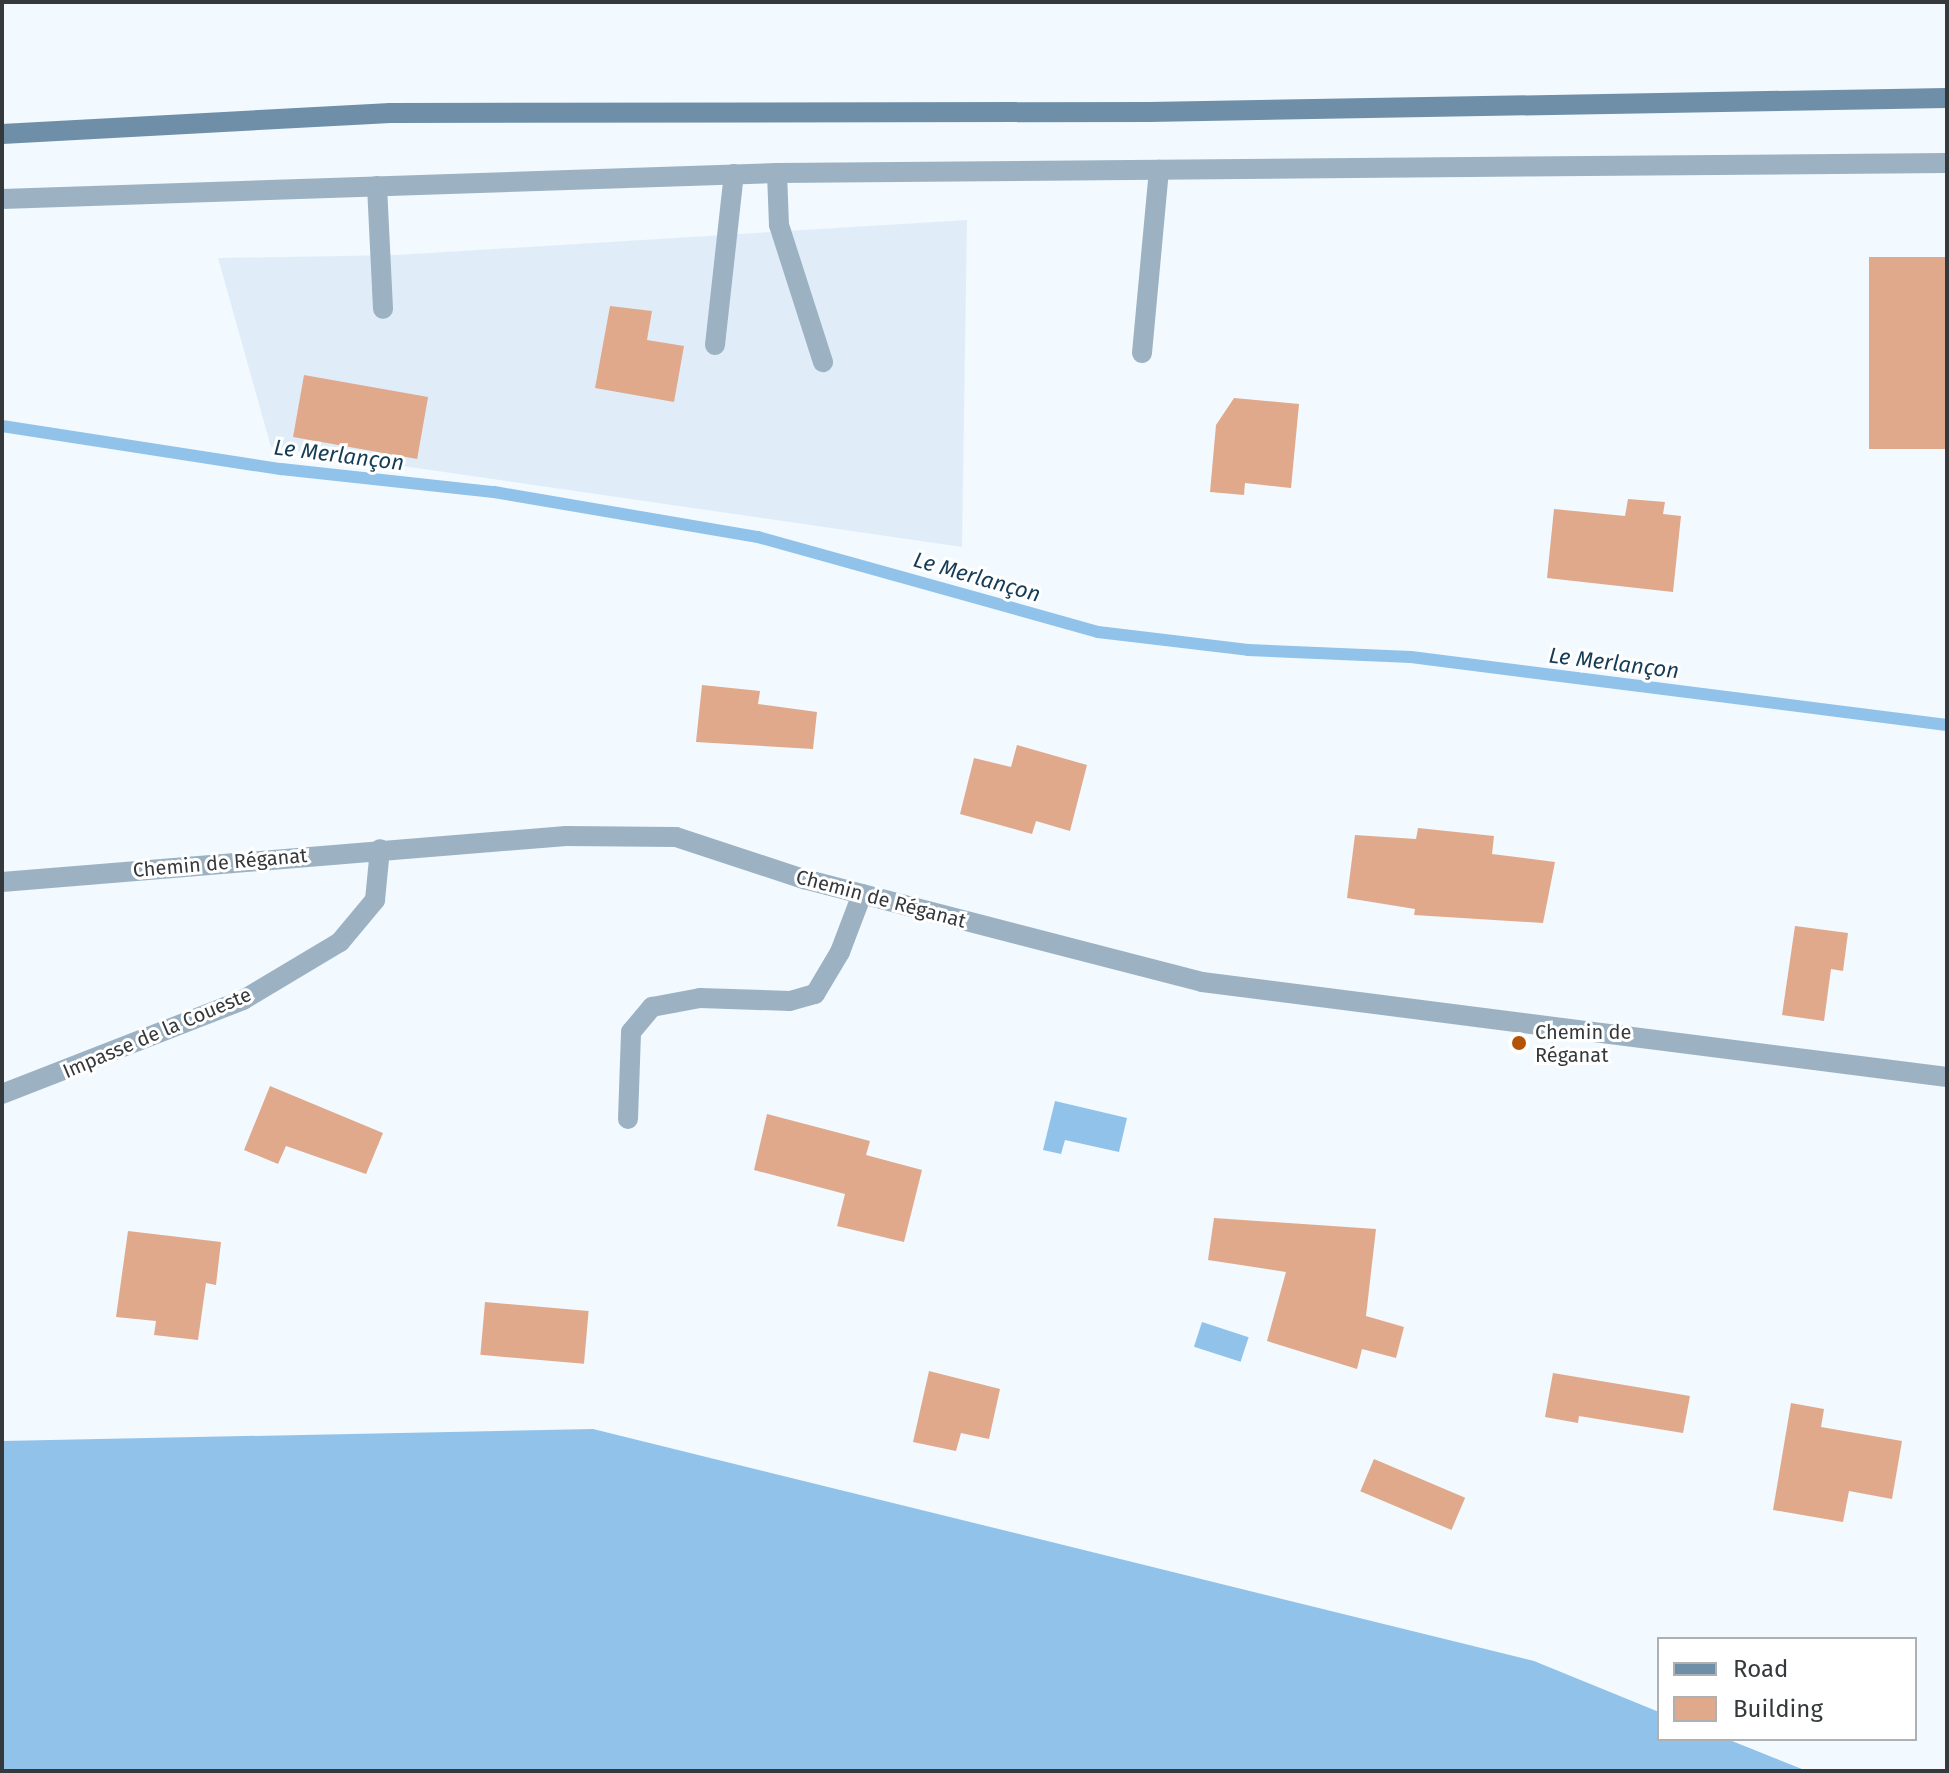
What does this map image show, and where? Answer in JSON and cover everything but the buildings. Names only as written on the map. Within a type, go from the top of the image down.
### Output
[{"type":"main road","points":[[2,134],[390,113],[1149,112],[1947,98]]},
{"type":"street","points":[[2,199],[777,173],[1947,163]]},
{"type":"street","points":[[1142,353],[1159,170]]},
{"type":"street","points":[[777,173],[779,225],[823,362]]},
{"type":"street","points":[[715,345],[734,174]]},
{"type":"street","points":[[377,186],[383,309]]},
{"type":"street","name":"Chemin de Réganat","points":[[2,882],[566,836],[676,837],[862,894],[1202,982],[1947,1077]]},
{"type":"street","name":"Impasse de la Coueste","points":[[2,1094],[243,1000],[340,942],[375,900],[380,849]]},
{"type":"street","points":[[628,1119],[631,1032],[652,1007],[700,998],[790,1001],[815,994],[840,952],[862,894]]},
{"type":"shaded area","points":[[967,220],[962,547],[271,447],[218,258],[396,255]]},
{"type":"shaded area","points":[[1055,1101],[1127,1118],[1119,1152],[1065,1140],[1061,1154],[1043,1150]]},
{"type":"shaded area","points":[[1202,1322],[1249,1337],[1241,1362],[1194,1347]]},
{"type":"shaded area","points":[[593,1429],[1534,1661],[1657,1711],[1657,1741],[1732,1741],[1807,1771],[2,1771],[2,1441]]},
{"type":"shaded area","points":[[1237,1593],[1267,1604],[1253,1642],[1223,1631]]},
{"type":"waterway","name":"Le Merlançon","points":[[2,426],[281,469],[494,492],[758,537],[1098,632],[1248,650],[1411,657],[1947,725]]},
{"type":"place","name":"Chemin de Réganat","points":[[1519,1043]]}]
